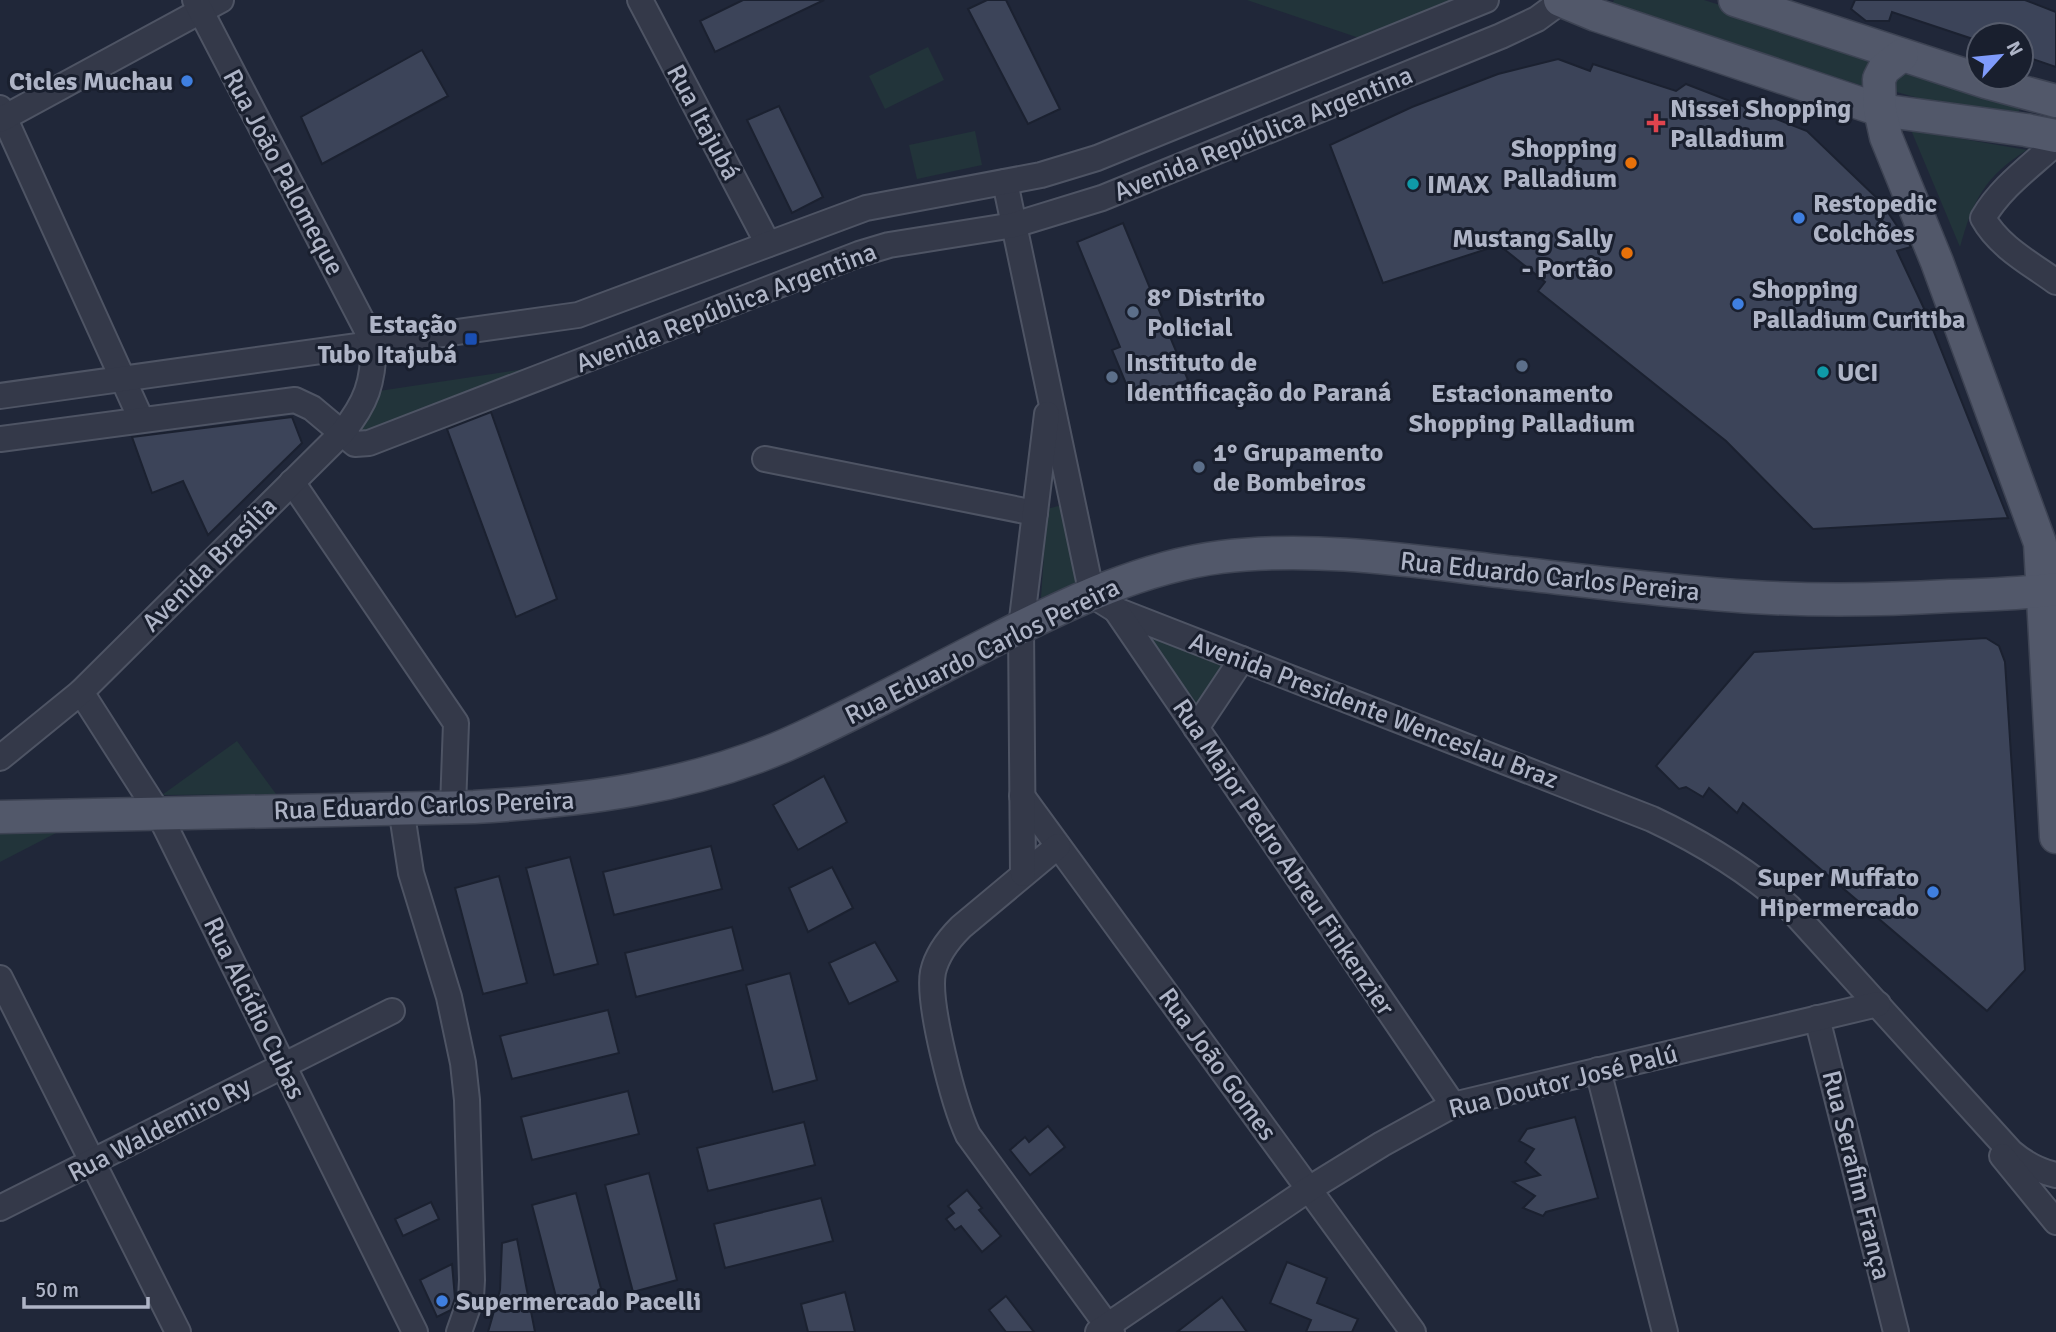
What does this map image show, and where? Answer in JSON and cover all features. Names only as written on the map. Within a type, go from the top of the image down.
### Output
[{"type":"main road","points":[[1561,0],[1596,15],[1880,110],[2056,136]]},
{"type":"main road","points":[[1735,0],[1986,82],[2056,101]]},
{"type":"main road","points":[[1902,55],[1884,69],[1879,79],[1880,110],[1886,137],[1937,262],[2040,543],[2049,590],[2056,837]]},
{"type":"main road","name":"Rua Eduardo Carlos Pereira","points":[[0,817],[514,805],[590,798],[649,788],[750,760],[810,734],[1021,627],[1104,602],[1123,582],[1186,563],[1257,554],[1386,558],[1672,591],[1755,597],[1874,600],[2049,590]]},
{"type":"street","name":"Rua Itajubá","points":[[640,0],[768,244]]},
{"type":"street","name":"Avenida República Argentina","points":[[0,396],[578,315],[866,208],[1005,182],[1097,158],[1486,0]]},
{"type":"street","name":"Avenida República Argentina","points":[[0,439],[295,400],[312,408],[355,444],[369,443],[859,254],[889,245],[1014,225],[1102,198],[1501,36],[1537,19],[1561,0]]},
{"type":"street","points":[[141,419],[1,116],[206,4]]},
{"type":"street","name":"Rua João Palomeque","points":[[206,4],[374,344]]},
{"type":"street","points":[[2056,143],[2004,190],[1983,218],[1991,233],[2003,244],[2056,282]]},
{"type":"street","points":[[1005,182],[1049,392],[1104,602]]},
{"type":"street","name":"Avenida Brasília","points":[[0,758],[81,692],[342,433],[362,406],[368,392],[373,369],[374,344]]},
{"type":"street","points":[[1023,874],[1021,627],[1049,392]]},
{"type":"street","points":[[765,459],[1035,513]]},
{"type":"street","points":[[292,482],[456,723],[453,807]]},
{"type":"street","name":"Avenida Presidente Wenceslau Braz","points":[[1104,602],[1242,659],[1652,818],[1712,849],[1760,881],[1804,923],[2011,1152],[2040,1172],[2056,1175]]},
{"type":"street","name":"Rua Major Pedro Abreu Finkenzier","points":[[1104,602],[1196,728],[1453,1105]]},
{"type":"street","points":[[1196,728],[1242,659]]},
{"type":"street","name":"Rua Alcídio Cubas","points":[[81,692],[159,814],[415,1332]]},
{"type":"street","name":"Rua João Gomes","points":[[1022,796],[1413,1332]]},
{"type":"street","points":[[401,808],[411,873],[449,997],[459,1038],[465,1081],[472,1280],[471,1298],[458,1332]]},
{"type":"street","points":[[1058,846],[948,941],[938,957],[933,974],[934,1007],[955,1103],[968,1135],[1106,1330]]},
{"type":"street","points":[[0,978],[178,1332]]},
{"type":"street","name":"Rua Doutor José Palú","points":[[1106,1330],[1309,1189],[1453,1105],[1878,1004]]},
{"type":"street","name":"Rua Waldemiro Ry","points":[[0,1208],[392,1012]]},
{"type":"street","name":"Rua Serafim França","points":[[1817,1018],[1896,1332]]},
{"type":"street","points":[[1598,1070],[1665,1332]]},
{"type":"street","name":"Avenida Presidente Wenceslau Braz","points":[[1966,1104],[2008,1166],[2056,1222]]},
{"type":"shaded area","points":[[1247,0],[1450,0],[1368,41]]},
{"type":"shaded area","points":[[1614,0],[1704,0],[1879,55],[1866,69],[1863,86],[1612,4]]},
{"type":"shaded area","points":[[928,47],[944,80],[885,109],[869,76]]},
{"type":"shaded area","points":[[1905,65],[1965,84],[1965,91],[1987,91],[2022,102],[2017,117],[1950,107],[1886,89]]},
{"type":"shaded area","points":[[1911,130],[2027,150],[2001,170],[1983,191],[1970,216],[1960,247]]},
{"type":"shaded area","points":[[975,131],[982,165],[917,179],[909,145]]},
{"type":"shaded area","points":[[544,366],[357,435],[379,391]]},
{"type":"shaded area","points":[[1062,505],[1077,582],[1041,598],[1047,509]]},
{"type":"shaded area","points":[[1144,635],[1227,665],[1196,711]]},
{"type":"shaded area","points":[[237,741],[276,794],[162,795]]},
{"type":"shaded area","points":[[58,832],[0,862],[0,834]]},
{"type":"building","points":[[743,0],[824,0],[715,52],[700,21]]},
{"type":"building","points":[[987,0],[1006,0],[1060,109],[1028,124],[968,9]]},
{"type":"building","points":[[1855,0],[2025,0],[2056,12],[2056,67],[2035,60],[2035,21],[1965,21],[1965,36],[1892,12],[1889,21],[1866,21],[1851,9]]},
{"type":"building","points":[[422,50],[448,96],[322,164],[301,117]]},
{"type":"building","name":"Shopping Palladium Curitiba","points":[[1558,59],[1590,71],[1593,64],[1676,91],[1686,84],[1807,131],[1881,202],[1911,247],[1897,251],[1928,317],[2008,518],[1813,529],[1726,441],[1538,291],[1545,282],[1499,245],[1383,283],[1330,145],[1412,107],[1498,74]]},
{"type":"building","points":[[779,106],[823,197],[792,213],[747,120]]},
{"type":"building","name":"8° Distrito Policial","points":[[1123,223],[1188,380],[1134,403],[1112,350],[1120,347],[1077,242]]},
{"type":"building","points":[[491,412],[557,599],[516,617],[447,429]]},
{"type":"building","points":[[292,417],[302,443],[208,535],[183,481],[152,493],[132,437]]},
{"type":"building","name":"Super Muffato Hipermercado","points":[[1986,638],[1999,646],[2005,662],[2025,970],[1987,1011],[1743,803],[1737,813],[1709,788],[1703,797],[1686,787],[1679,789],[1656,766],[1754,652]]},
{"type":"building","points":[[824,776],[847,822],[798,850],[773,805]]},
{"type":"building","points":[[711,846],[722,889],[614,915],[603,872]]},
{"type":"building","points":[[570,857],[598,964],[554,975],[526,868]]},
{"type":"building","points":[[832,867],[853,908],[808,932],[789,888]]},
{"type":"building","points":[[499,876],[527,983],[483,994],[455,888]]},
{"type":"building","points":[[732,927],[743,970],[636,997],[625,953]]},
{"type":"building","points":[[875,942],[898,981],[849,1004],[829,963]]},
{"type":"building","points":[[790,973],[817,1080],[773,1092],[746,985]]},
{"type":"building","points":[[608,1010],[619,1053],[512,1079],[500,1036]]},
{"type":"building","points":[[628,1091],[639,1134],[532,1160],[521,1117]]},
{"type":"building","points":[[1575,1117],[1598,1198],[1546,1212],[1543,1216],[1523,1208],[1535,1196],[1513,1182],[1540,1175],[1525,1162],[1534,1149],[1519,1141],[1527,1129]]},
{"type":"building","points":[[804,1122],[815,1165],[708,1191],[697,1148]]},
{"type":"building","points":[[1048,1126],[1065,1147],[1030,1175],[1010,1150],[1025,1137],[1029,1142]]},
{"type":"building","points":[[649,1173],[677,1280],[633,1292],[605,1185]]},
{"type":"building","points":[[967,1190],[982,1208],[979,1210],[1001,1236],[982,1252],[961,1226],[955,1230],[946,1219],[954,1213],[948,1206]]},
{"type":"building","points":[[576,1193],[604,1300],[560,1312],[532,1205]]},
{"type":"building","points":[[821,1198],[833,1241],[725,1268],[714,1224]]},
{"type":"building","points":[[431,1202],[439,1219],[403,1236],[395,1219]]},
{"type":"building","points":[[517,1239],[535,1332],[488,1332],[500,1290],[502,1243]]},
{"type":"building","points":[[1287,1262],[1327,1278],[1317,1303],[1358,1319],[1352,1332],[1306,1332],[1311,1320],[1270,1303]]},
{"type":"building","points":[[452,1264],[455,1298],[451,1310],[437,1317],[420,1280]]},
{"type":"building","points":[[845,1292],[855,1332],[808,1332],[801,1304]]},
{"type":"building","points":[[1006,1296],[1034,1332],[1006,1332],[989,1310]]},
{"type":"building","points":[[1222,1297],[1247,1332],[1177,1332]]},
{"type":"place","name":"Cicles Muchau","points":[[187,81]]},
{"type":"place","name":"Nissei Shopping Palladium","points":[[1656,123]]},
{"type":"place","name":"Shopping Palladium","points":[[1631,163]]},
{"type":"place","name":"IMAX","points":[[1413,184]]},
{"type":"place","name":"Restopedic Colchões","points":[[1799,218]]},
{"type":"place","name":"Mustang Sally - Portão","points":[[1627,253]]},
{"type":"place","name":"Shopping Palladium Curitiba","points":[[1738,304]]},
{"type":"place","name":"8° Distrito Policial","points":[[1133,312]]},
{"type":"place","name":"Estação Tubo Itajubá","points":[[471,339]]},
{"type":"place","name":"Estacionamento Shopping Palladium","points":[[1522,366]]},
{"type":"place","name":"UCI","points":[[1823,372]]},
{"type":"place","name":"Instituto de Identificação do Paraná","points":[[1112,377]]},
{"type":"place","name":"1° Grupamento de Bombeiros","points":[[1199,467]]},
{"type":"place","name":"Super Muffato Hipermercado","points":[[1933,892]]},
{"type":"place","name":"Supermercado Pacelli","points":[[442,1301]]}]
